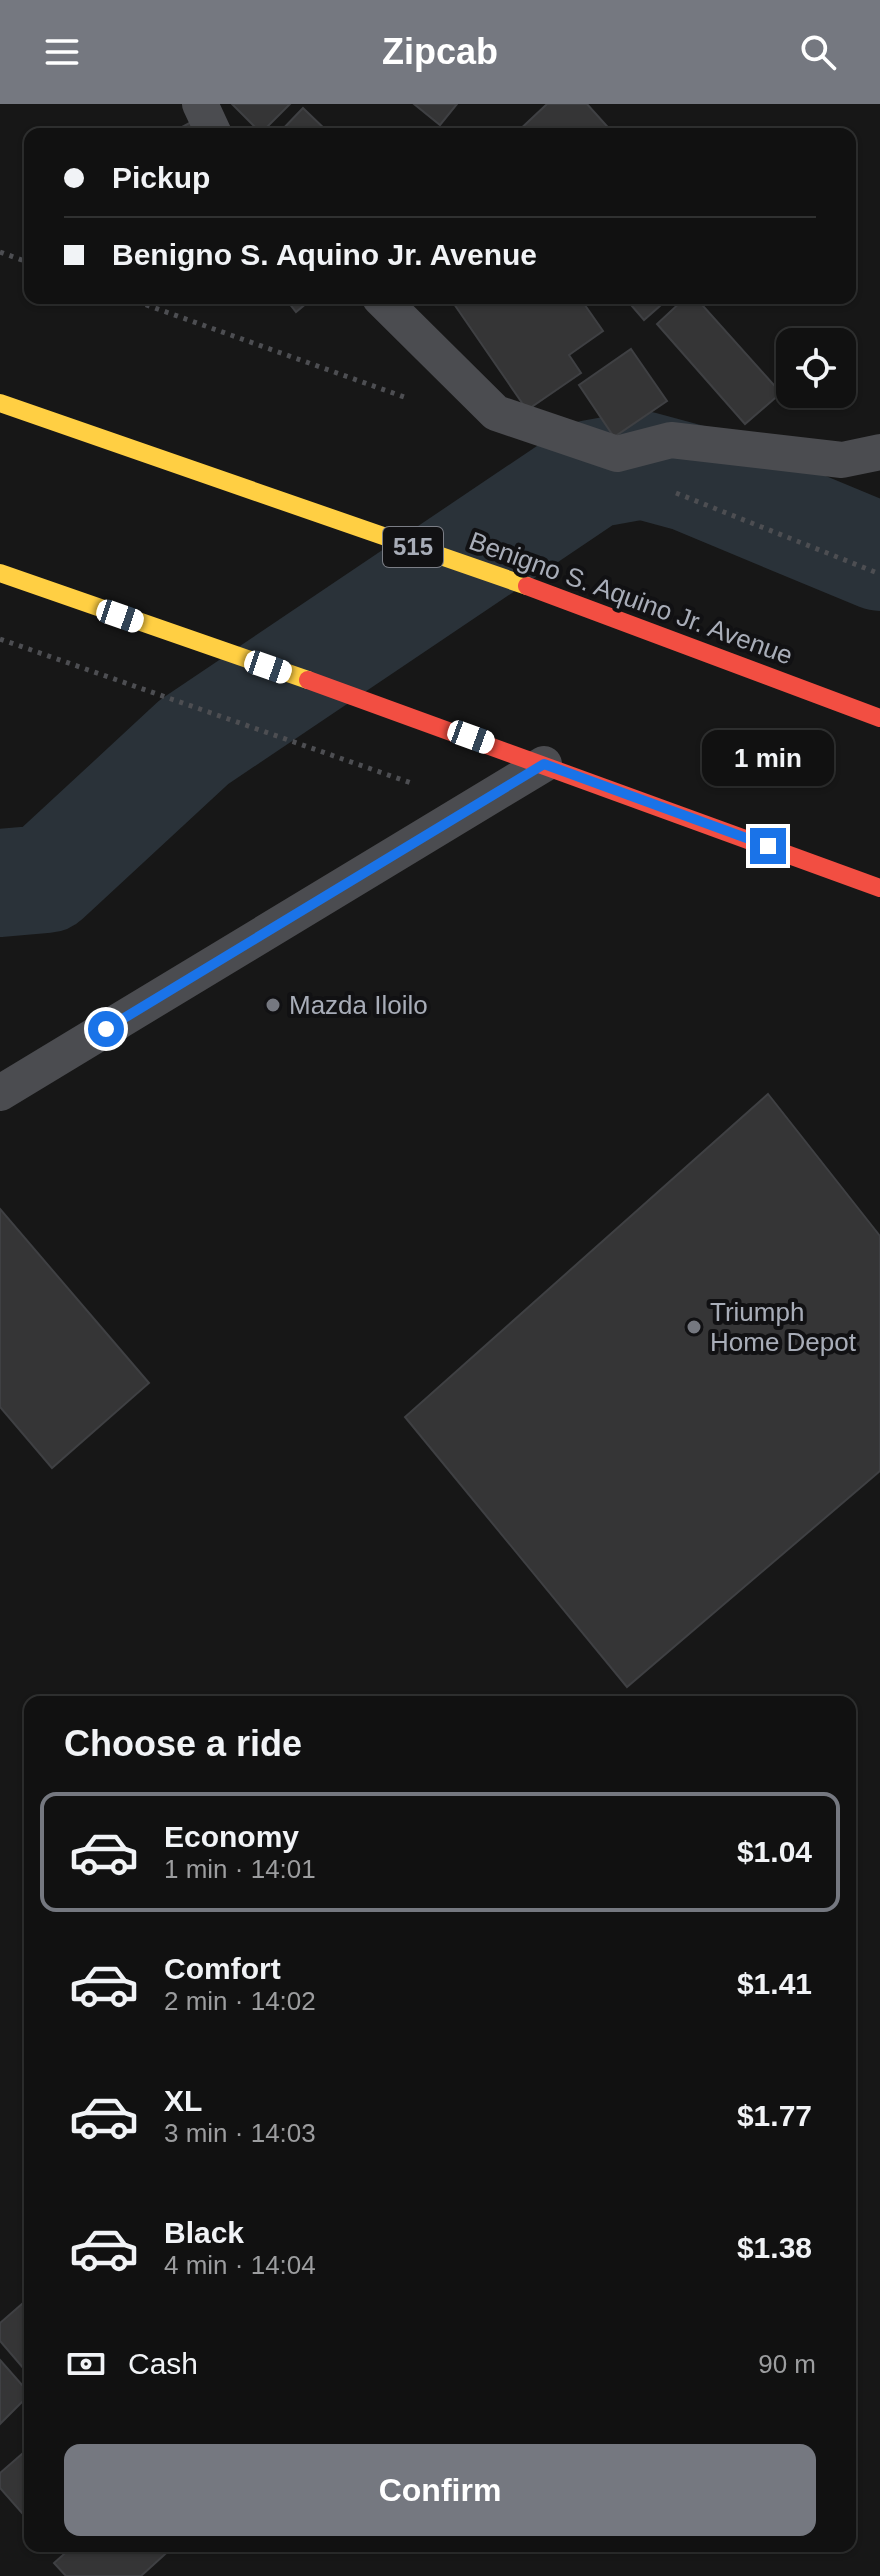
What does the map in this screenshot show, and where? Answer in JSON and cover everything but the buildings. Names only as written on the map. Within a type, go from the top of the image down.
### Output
[{"type":"highway","name":"Benigno S. Aquino Jr. Avenue","points":[[0,403],[634,623],[880,718]]},
{"type":"highway","points":[[0,573],[446,728],[880,888]]},
{"type":"lane","points":[[200,104],[211,128]]},
{"type":"lane","points":[[386,304],[496,413],[617,454],[671,440],[842,460],[880,452]]},
{"type":"lane","points":[[0,1093],[544,764]]},
{"type":"path","points":[[0,252],[24,261]]},
{"type":"path","points":[[144,304],[353,379]]},
{"type":"path","points":[[672,491],[880,574]]},
{"type":"path","points":[[0,639],[425,788]]},
{"type":"waterway","points":[[0,883],[46,879],[194,742],[592,474],[642,465],[690,478],[880,557]]},
{"type":"traffic: slow","points":[[0,403],[527,586]]},
{"type":"traffic: slow","points":[[0,573],[308,680]]},
{"type":"traffic: jam","points":[[527,586],[880,718]]},
{"type":"traffic: jam","points":[[308,680],[880,888]]},
{"type":"place","name":"Mazda Iloilo","points":[[273,1005]]},
{"type":"place","name":"Triumph Home Depot","points":[[694,1327]]},
{"type":"route","points":[[106,1029],[544,764],[768,846]]}]
